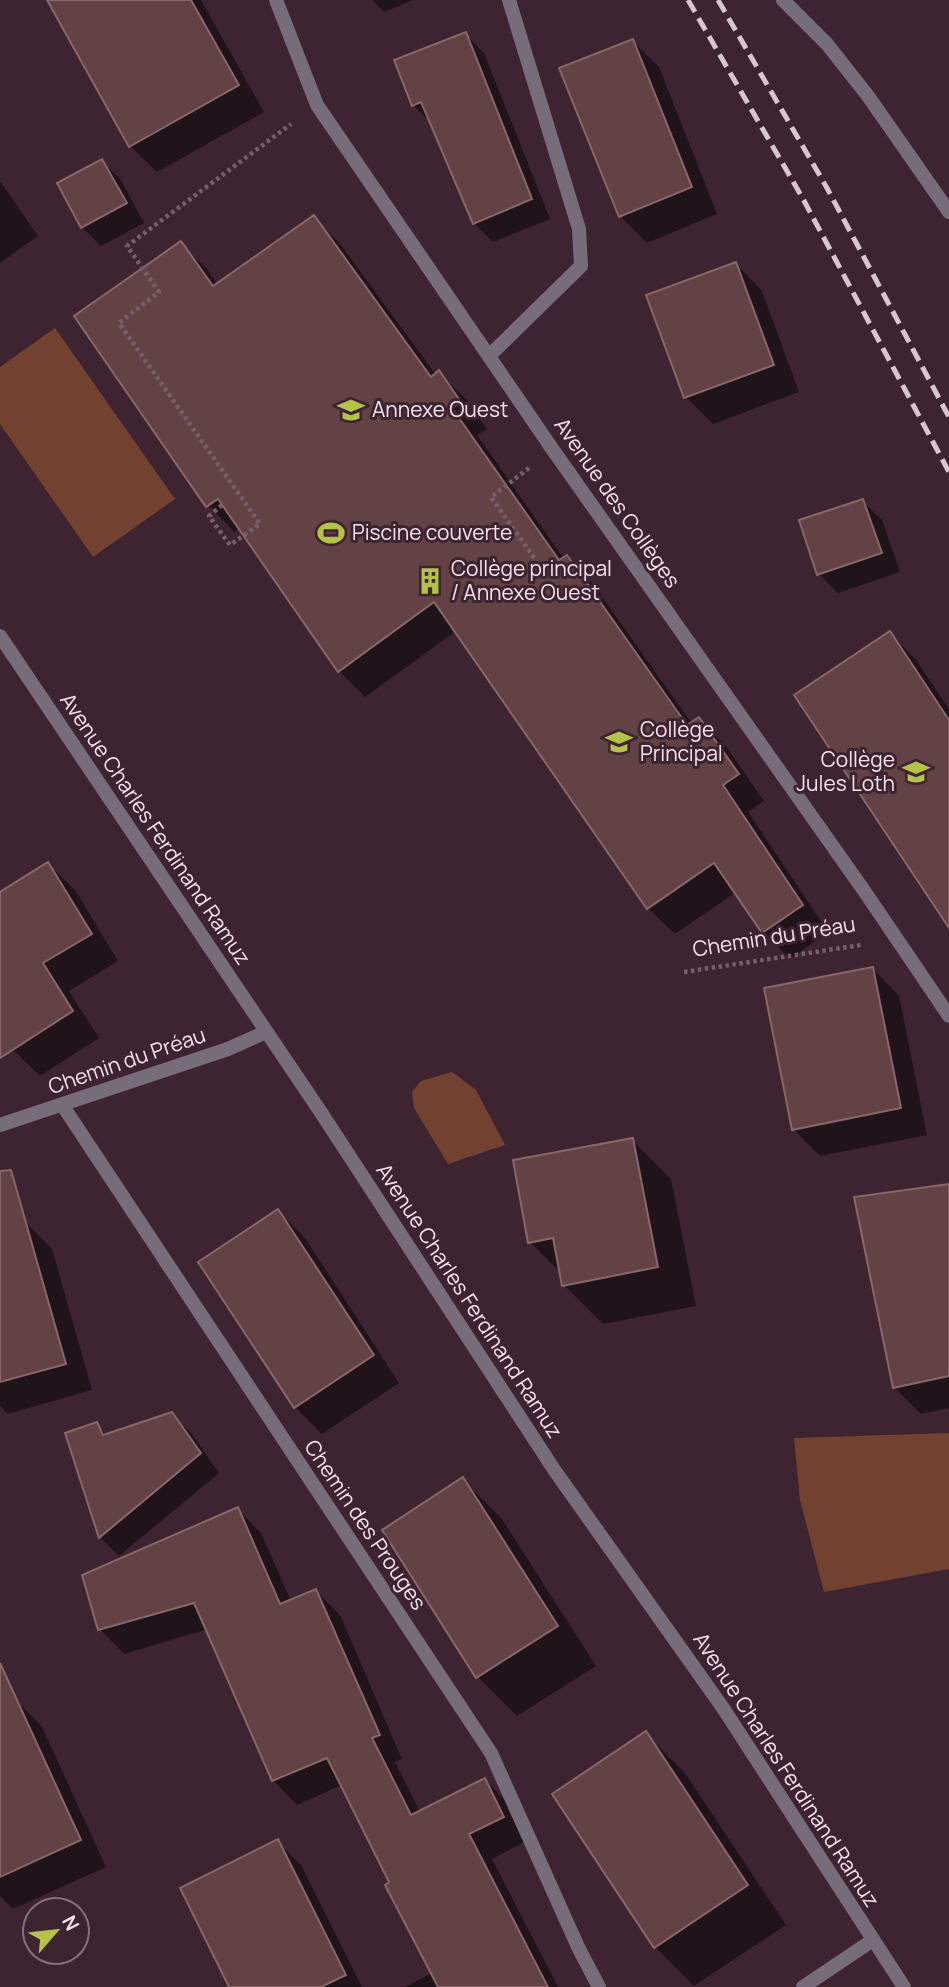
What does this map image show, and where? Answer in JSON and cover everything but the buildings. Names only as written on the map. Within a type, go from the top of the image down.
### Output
[{"type":"street","name":"Avenue des Collèges","points":[[276,0],[317,105],[553,450],[949,1016]]},
{"type":"street","points":[[489,356],[581,266],[579,229],[509,0]]},
{"type":"street","points":[[783,0],[827,44],[868,96],[949,212]]},
{"type":"street","name":"Avenue Charles Ferdinand Ramuz","points":[[0,636],[266,1032],[555,1471],[723,1708],[904,1987]]},
{"type":"street","name":"Chemin du Préau","points":[[0,1125],[228,1049],[266,1032]]},
{"type":"street","name":"Chemin des Prouges","points":[[62,1106],[491,1753],[579,1949],[599,1987]]},
{"type":"street","points":[[803,1987],[873,1940]]},
{"type":"path","points":[[222,505],[209,516],[230,545],[260,524],[119,323],[159,292],[127,246],[317,105]]},
{"type":"path","points":[[536,559],[491,497],[553,450]]},
{"type":"path","name":"Chemin du Préau","points":[[684,972],[869,944]]},
{"type":"shaded area","points":[[55,328],[175,499],[93,557],[0,424],[0,367]]},
{"type":"shaded area","points":[[452,1072],[476,1090],[505,1145],[448,1164],[414,1108],[412,1092],[421,1081]]},
{"type":"shaded area","points":[[949,1433],[949,1569],[824,1592],[800,1500],[794,1438]]},
{"type":"railway","points":[[688,0],[802,197],[949,472]]},
{"type":"railway","points":[[718,0],[827,188],[949,417]]},
{"type":"place","name":"Annexe Ouest","points":[[351,410]]},
{"type":"place","name":"Piscine couverte","points":[[331,533]]},
{"type":"place","name":"Collège principal / Annexe Ouest","points":[[430,581]]},
{"type":"place","name":"Collège Principal","points":[[619,742]]},
{"type":"place","name":"Collège Jules Loth","points":[[916,772]]}]
